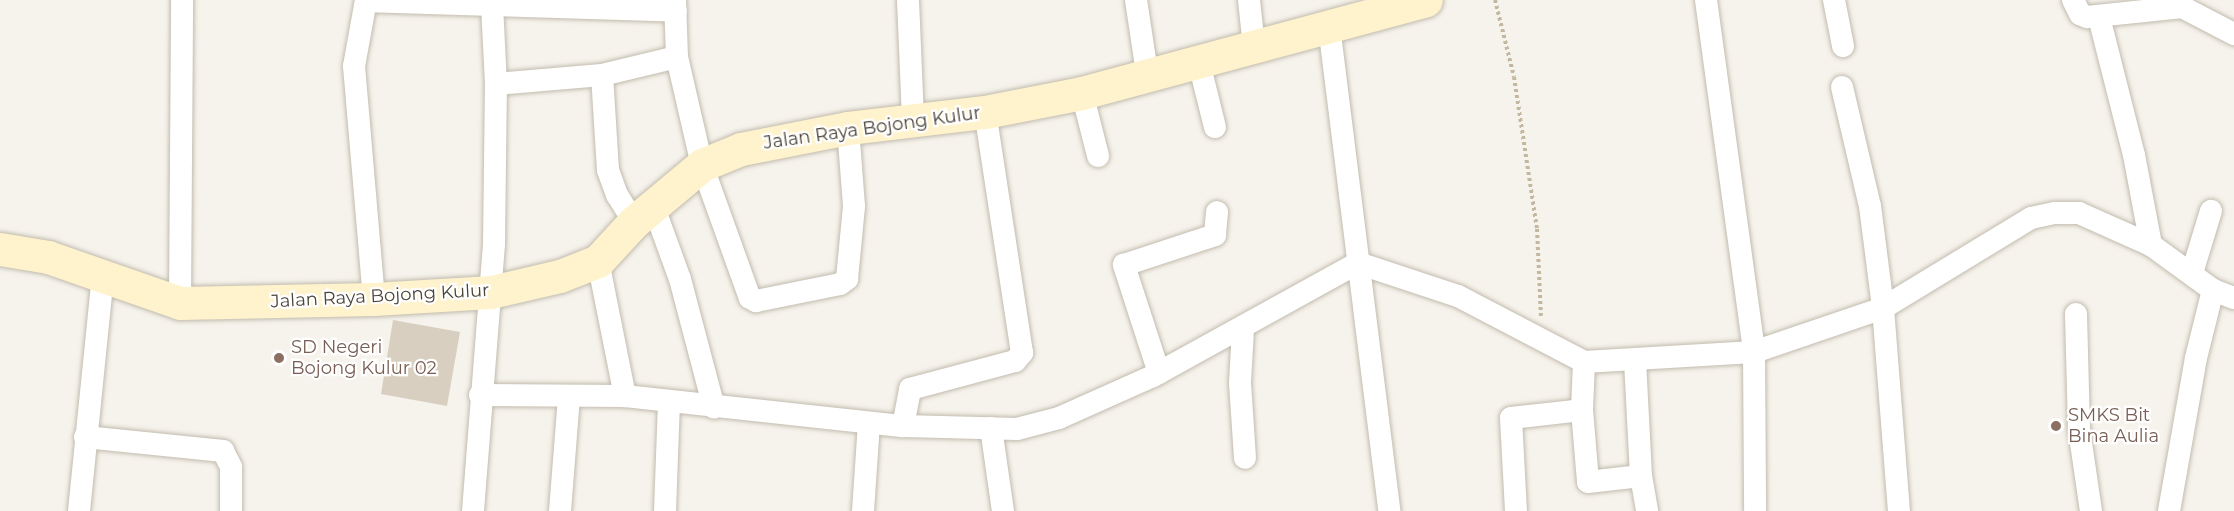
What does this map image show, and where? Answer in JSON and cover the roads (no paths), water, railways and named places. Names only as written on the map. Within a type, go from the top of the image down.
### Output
[{"type":"main road","name":"Jalan Raya Bojong Kulur","points":[[0,249],[48,256],[180,303],[374,299],[491,292],[560,276],[598,261],[644,214],[702,165],[771,141],[848,128],[985,112],[1082,93],[1147,73],[1199,63],[1254,47],[1342,16],[1426,0]]},
{"type":"street","points":[[180,303],[182,0]]},
{"type":"street","points":[[908,0],[913,120]]},
{"type":"street","points":[[1136,0],[1147,73]]},
{"type":"street","points":[[1249,0],[1254,47]]},
{"type":"street","points":[[1706,0],[1754,352],[1755,511]]},
{"type":"street","points":[[1834,0],[1843,46]]},
{"type":"street","points":[[2073,0],[2080,14],[2099,16],[2182,7],[2234,34]]},
{"type":"street","points":[[374,299],[354,66],[366,1],[492,5],[676,5],[677,57],[702,165],[748,297],[756,301],[840,284],[847,279],[854,206],[848,128]]},
{"type":"street","points":[[472,511],[480,395],[491,292],[496,84],[492,5]]},
{"type":"street","points":[[1342,16],[1358,263],[1389,511]]},
{"type":"street","points":[[2099,16],[2132,144],[2151,245]]},
{"type":"street","points":[[496,84],[602,75],[677,57]]},
{"type":"street","points":[[1199,63],[1215,127]]},
{"type":"street","points":[[602,75],[610,176],[644,214],[680,279],[714,408]]},
{"type":"street","points":[[1842,87],[1870,206],[1883,308],[1899,511]]},
{"type":"street","points":[[1082,93],[1098,156]]},
{"type":"street","points":[[903,426],[910,389],[1015,361],[1022,352],[985,112]]},
{"type":"street","points":[[2192,273],[2211,211]]},
{"type":"street","points":[[1159,373],[1124,265],[1215,236],[1216,212]]},
{"type":"street","points":[[480,395],[625,396],[714,408],[903,426],[1017,429],[1059,418],[1159,373],[1243,329],[1358,263],[1458,296],[1542,343],[1584,362],[1635,361],[1754,352],[1883,308],[2031,218],[2079,213],[2151,245],[2224,294],[2196,358],[2169,511]]},
{"type":"street","points":[[598,261],[625,396]]},
{"type":"street","points":[[79,511],[103,274]]},
{"type":"street","points":[[2076,314],[2079,429],[2091,511]]},
{"type":"street","points":[[1243,329],[1240,401],[1245,458]]},
{"type":"street","points":[[1635,361],[1641,476],[1647,511]]},
{"type":"street","points":[[1584,362],[1582,410],[1588,482],[1641,476]]},
{"type":"street","points":[[560,511],[569,396]]},
{"type":"street","points":[[665,511],[669,403]]},
{"type":"street","points":[[1516,511],[1511,418],[1582,410]]},
{"type":"street","points":[[863,511],[869,423]]},
{"type":"street","points":[[991,428],[1004,511]]},
{"type":"street","points":[[85,437],[223,451],[231,467],[231,511]]},
{"type":"place","name":"SD Negeri Bojong Kulur 02","points":[[279,358]]},
{"type":"place","name":"SMKS Bit Bina Aulia","points":[[2056,426]]}]
